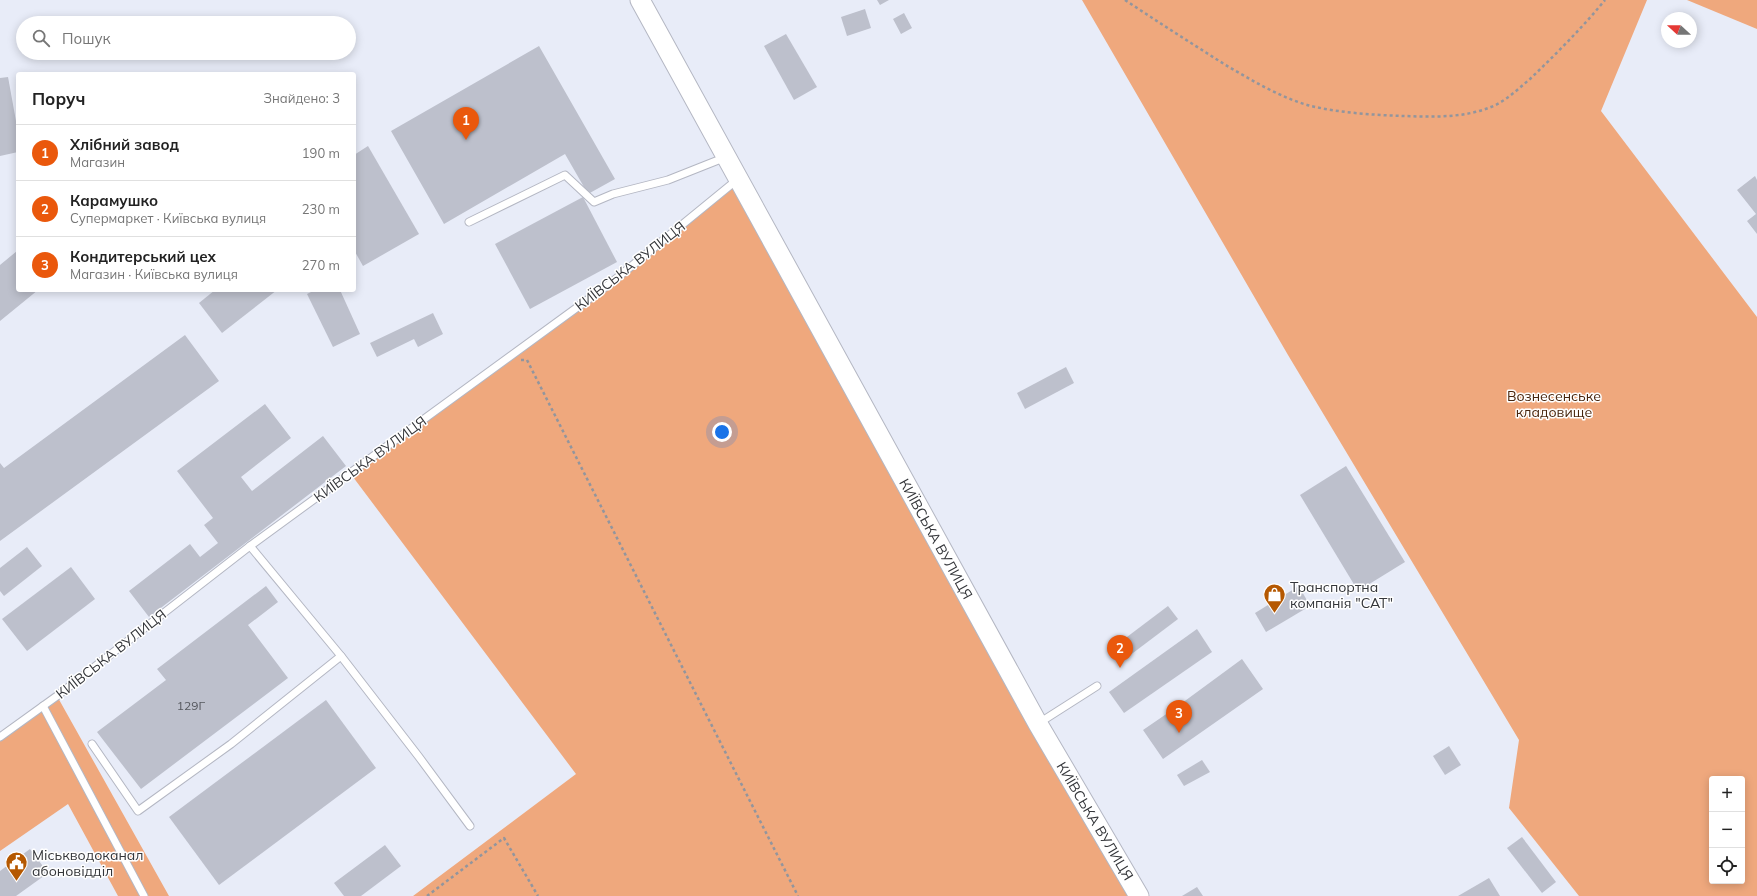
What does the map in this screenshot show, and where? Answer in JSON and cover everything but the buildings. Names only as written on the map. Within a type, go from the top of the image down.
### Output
[{"type":"main road","name":"КИЇВСЬКА ВУЛИЦЯ","points":[[640,0],[1038,724],[1139,896]]},
{"type":"lane","points":[[469,222],[565,175],[594,202],[613,194],[668,180],[726,157]]},
{"type":"lane","name":"КИЇВСЬКА ВУЛИЦЯ","points":[[0,737],[43,706],[250,546],[612,282],[738,179]]},
{"type":"lane","points":[[250,546],[341,656],[470,826]]},
{"type":"lane","points":[[92,744],[138,811],[231,744],[341,656]]},
{"type":"lane","points":[[1038,724],[1097,686]]},
{"type":"lane","points":[[43,706],[144,896]]},
{"type":"path","points":[[1125,0],[1191,44],[1239,73],[1288,97],[1329,110],[1425,117],[1461,115],[1477,112],[1504,101],[1545,65],[1605,0]]},
{"type":"path","points":[[505,360],[527,360],[798,896]]},
{"type":"path","points":[[427,896],[504,838],[538,896]]},
{"type":"green space","name":"Вознесенське кладовище","points":[[1082,0],[1647,0],[1601,111],[1757,317],[1757,896],[1579,896],[1509,808],[1519,740],[1288,355]]},
{"type":"green space","points":[[1687,0],[1757,0],[1757,29]]},
{"type":"green space","points":[[738,179],[1139,896],[413,896],[576,774],[350,473],[612,282]]},
{"type":"green space","points":[[57,696],[169,896],[118,896],[68,804],[0,851],[0,737]]},
{"type":"place","name":"Хлібний завод","points":[[466,140]]},
{"type":"place","name":"Транспортна компанія \"САТ\"","points":[[1275,614]]},
{"type":"place","name":"Карамушко","points":[[1120,668]]},
{"type":"place","name":"Кондитерський цех","points":[[1179,733]]},
{"type":"place","name":"Міськводоканал абоновідділ","points":[[16,882]]}]
